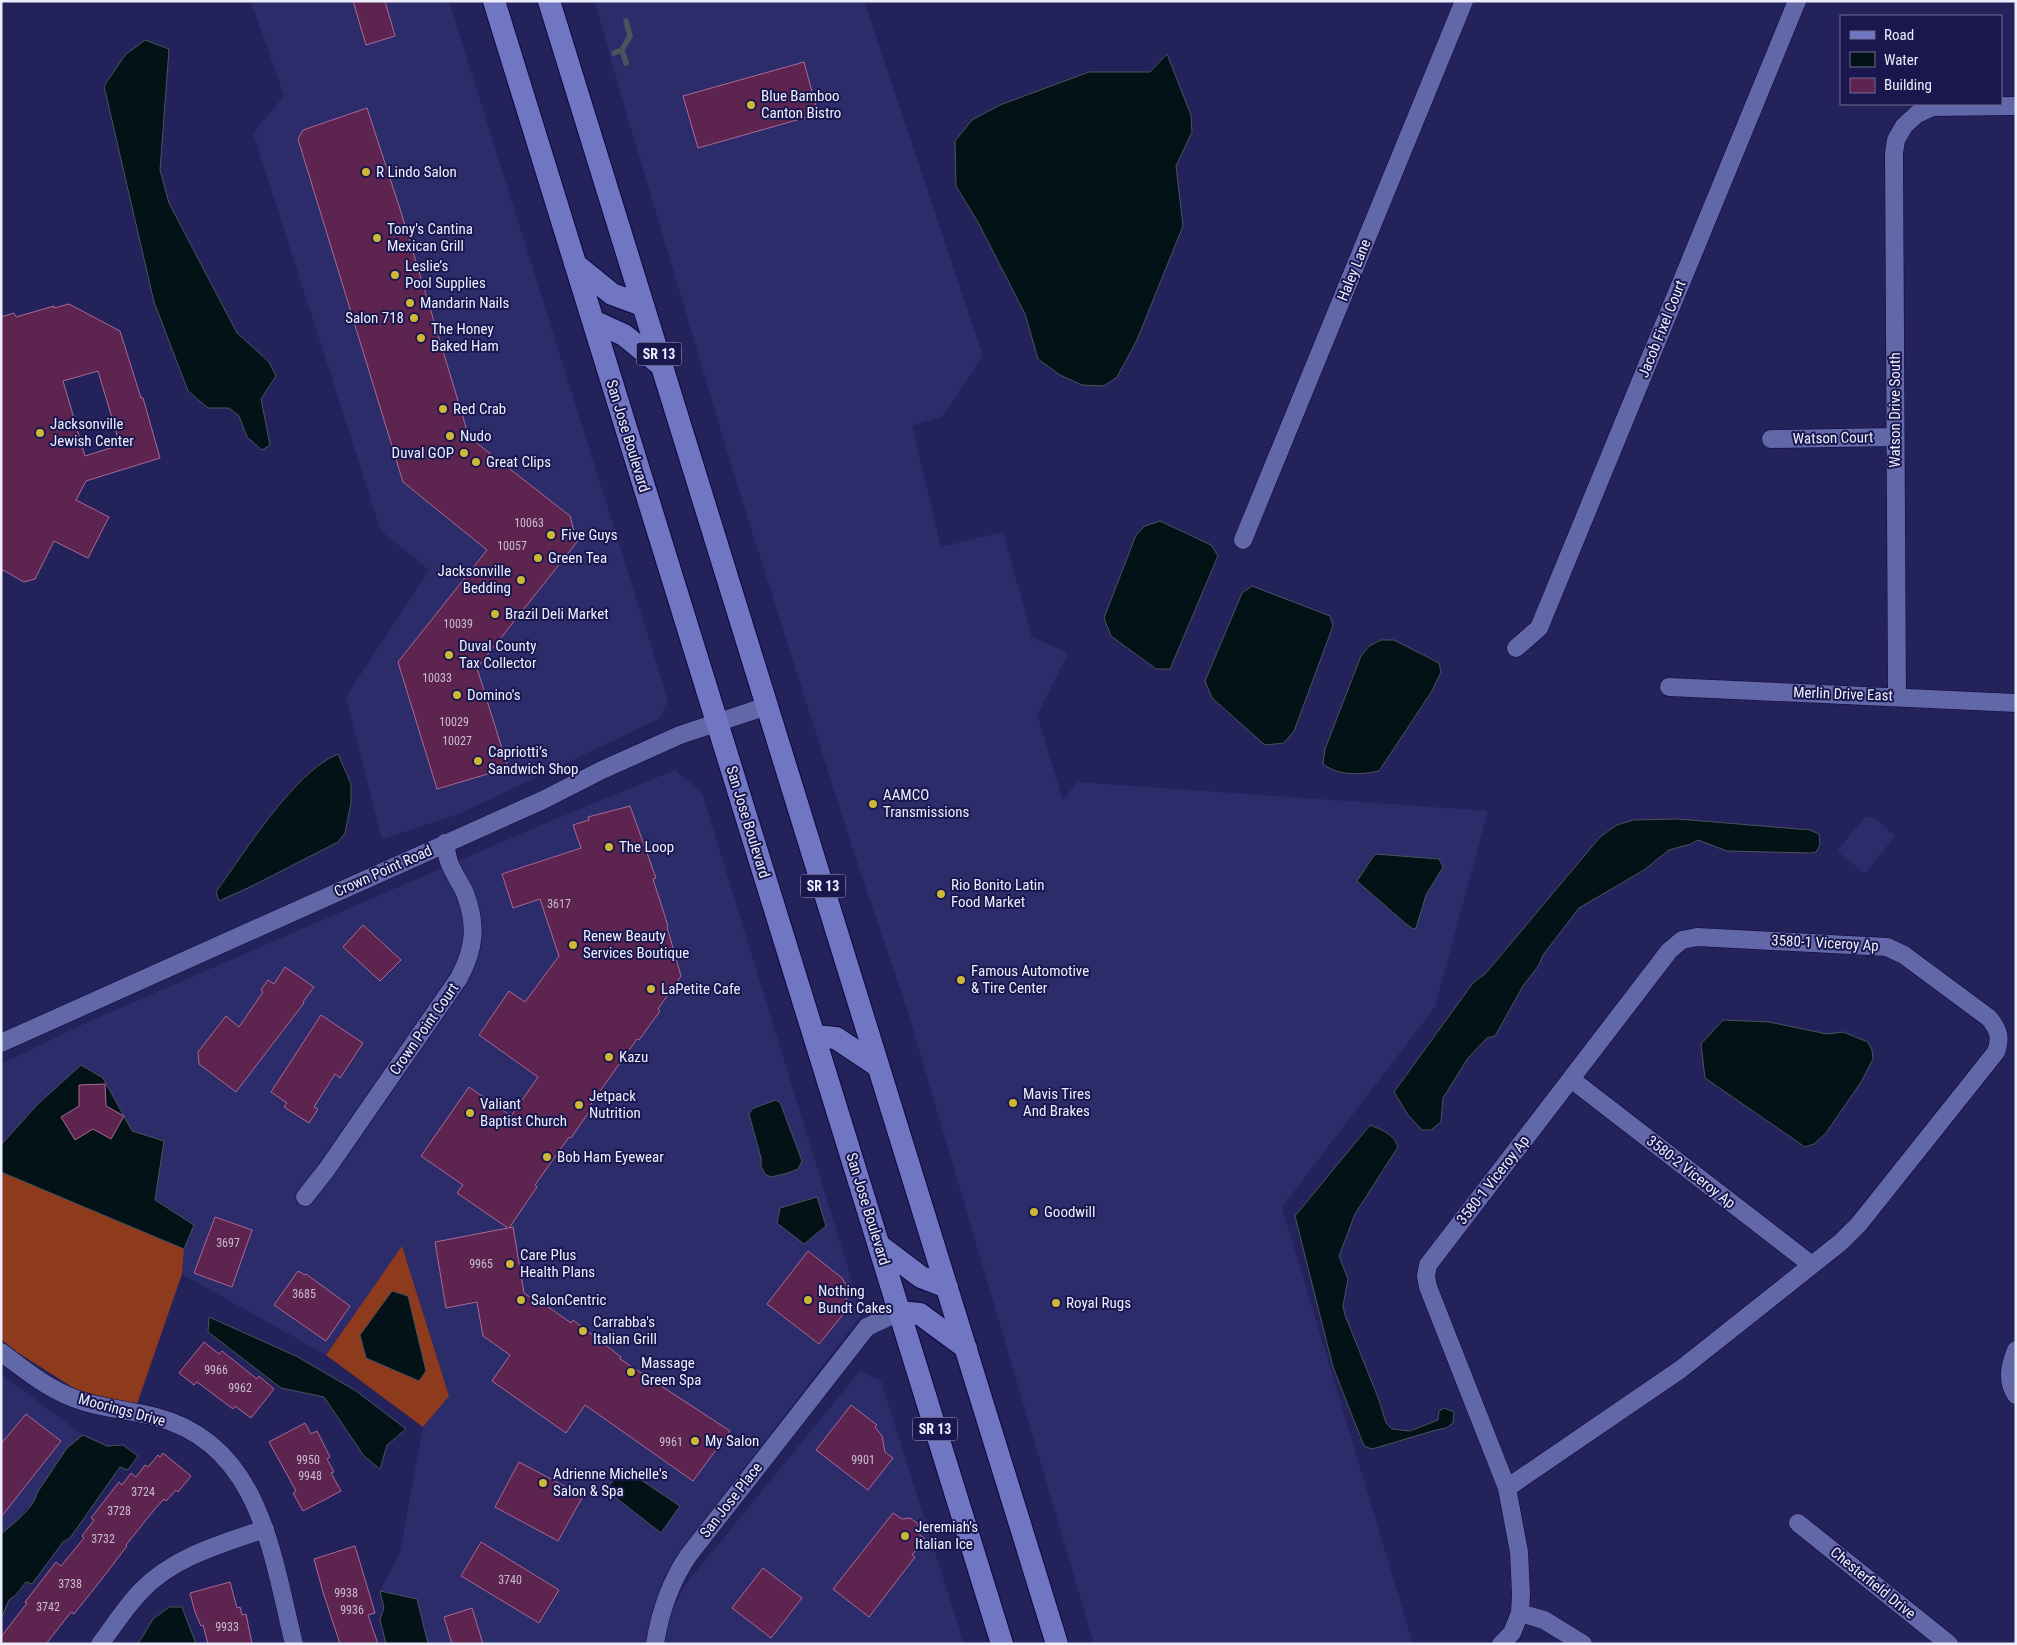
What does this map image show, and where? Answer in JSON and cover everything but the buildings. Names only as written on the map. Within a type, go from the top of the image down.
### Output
[{"type":"main road","name":"San Jose Boulevard","points":[[494,1],[1002,1644]]},
{"type":"main road","name":"SR 13","points":[[549,1],[1057,1644]]},
{"type":"main road","points":[[575,264],[612,294],[642,305]]},
{"type":"main road","points":[[593,321],[624,335],[662,366]]},
{"type":"main road","points":[[815,1036],[836,1038],[878,1066]]},
{"type":"main road","points":[[880,1246],[921,1277],[947,1287]]},
{"type":"main road","points":[[899,1312],[920,1314],[966,1348]]},
{"type":"street","name":"Haley Lane","points":[[1243,540],[1464,1]]},
{"type":"street","name":"Jacob Fixel Court","points":[[1516,648],[1539,628],[1797,1]]},
{"type":"street","name":"Watson Drive South","points":[[1897,696],[1894,437],[1894,153],[1896,140],[1904,126],[1917,114],[1932,107],[2016,106]]},
{"type":"street","name":"Watson Court","points":[[1771,438],[1894,437]]},
{"type":"street","name":"Merlin Drive East","points":[[1669,687],[1897,696],[2016,703]]},
{"type":"street","name":"Crown Point Road","points":[[1,1042],[445,843],[680,735],[767,706]]},
{"type":"street","name":"Crown Point Court","points":[[305,1197],[339,1153],[460,978],[468,961],[474,926],[464,893],[449,862],[445,843]]},
{"type":"street","name":"3580-1 Viceroy Ap","points":[[1507,1488],[1681,1369],[1841,1242],[1859,1224],[1996,1052],[2000,1041],[1997,1028],[1989,1018],[1904,955],[1886,947],[1697,937],[1682,940],[1668,951],[1428,1265],[1426,1276],[1428,1287],[1507,1488],[1519,1552],[1520,1612]]},
{"type":"street","name":"3580-2 Viceroy Ap","points":[[1571,1079],[1812,1265]]},
{"type":"street","name":"San Jose Place","points":[[655,1644],[659,1618],[675,1576],[688,1556],[867,1327],[899,1312]]},
{"type":"street","points":[[2016,1350],[2009,1368],[2012,1388],[2016,1394]]},
{"type":"street","name":"Moorings Drive","points":[[1,1352],[55,1390],[85,1402],[158,1418],[183,1427],[202,1438],[222,1455],[239,1474],[254,1499],[265,1529],[294,1644]]},
{"type":"street","name":"Chesterfield Drive","points":[[1798,1523],[1949,1644]]},
{"type":"street","points":[[100,1644],[140,1592],[165,1571],[196,1553],[265,1529]]},
{"type":"street","points":[[1501,1644],[1512,1633],[1520,1612],[1544,1620],[1583,1644]]},
{"type":"shaded area","points":[[251,1],[449,1],[668,700],[659,719],[459,814],[382,839],[346,697],[429,570],[381,531],[253,133],[284,96]]},
{"type":"shaded area","points":[[595,1],[864,1],[983,356],[943,416],[912,426],[941,547],[1003,532],[1032,637],[1068,653],[1037,715],[1063,800],[1077,782],[1488,811],[1435,1007],[1282,1207],[1413,1644],[1094,1644],[907,1009],[855,856],[736,481],[618,85]]},
{"type":"shaded area","points":[[675,770],[702,793],[862,1314],[675,1560],[664,1579],[645,1644],[428,1644],[417,1599],[380,1591],[400,1552],[423,1427],[449,1396],[402,1246],[326,1355],[182,1274],[184,1249],[1,1172],[1,1064],[88,1022],[548,822]]},
{"type":"shaded area","points":[[1865,817],[1874,817],[1895,836],[1865,874],[1837,851]]},
{"type":"shaded area","points":[[1,1172],[184,1249],[182,1274],[136,1407],[75,1389],[17,1352],[1,1339]]},
{"type":"shaded area","points":[[402,1246],[449,1396],[423,1427],[326,1355]]},
{"type":"shaded area","points":[[860,1371],[881,1381],[964,1644],[655,1644],[685,1585]]},
{"type":"shaded area","points":[[1,1374],[83,1435],[67,1448],[37,1493],[36,1501],[26,1509],[19,1520],[1,1534]]},
{"type":"water","points":[[145,40],[169,49],[160,170],[169,203],[237,333],[269,362],[276,376],[261,399],[270,445],[262,450],[247,437],[239,416],[229,408],[208,408],[188,391],[154,302],[104,86],[125,55]]},
{"type":"water","points":[[1167,54],[1191,115],[1192,132],[1176,166],[1183,226],[1137,340],[1117,377],[1104,386],[1082,385],[1060,375],[1038,359],[1025,314],[979,224],[956,186],[955,141],[972,120],[1000,105],[1089,72],[1150,72]]},
{"type":"water","points":[[1160,521],[1211,545],[1218,556],[1170,669],[1156,669],[1111,636],[1104,618],[1136,535],[1145,526]]},
{"type":"water","points":[[1252,586],[1330,616],[1333,626],[1294,731],[1284,743],[1265,745],[1212,698],[1205,681],[1242,593]]},
{"type":"water","points":[[1381,640],[1394,640],[1439,663],[1441,672],[1432,691],[1379,771],[1350,774],[1336,771],[1323,764],[1325,749],[1361,656],[1369,646]]},
{"type":"water","points":[[338,754],[351,784],[351,803],[345,833],[338,842],[219,901],[216,892],[271,815],[305,777],[322,763]]},
{"type":"water","points":[[1678,819],[1810,830],[1819,834],[1820,845],[1816,852],[1811,853],[1727,851],[1698,840],[1669,850],[1644,870],[1579,908],[1543,955],[1539,965],[1523,986],[1495,1036],[1487,1038],[1468,1058],[1443,1098],[1441,1122],[1431,1130],[1422,1130],[1408,1115],[1394,1092],[1473,983],[1486,973],[1600,837],[1617,825],[1633,820]]},
{"type":"water","points":[[1375,854],[1439,859],[1443,867],[1426,895],[1416,928],[1413,929],[1405,923],[1357,881]]},
{"type":"water","points":[[1723,1020],[1769,1022],[1827,1034],[1843,1032],[1868,1042],[1872,1050],[1873,1059],[1861,1082],[1826,1133],[1814,1144],[1805,1147],[1705,1078],[1701,1044]]},
{"type":"water","points":[[81,1065],[103,1078],[132,1131],[164,1141],[155,1200],[194,1225],[184,1249],[1,1172],[1,1145],[37,1105]]},
{"type":"water","points":[[775,1100],[780,1102],[802,1161],[798,1169],[771,1177],[765,1174],[761,1166],[761,1158],[749,1114],[752,1109]]},
{"type":"water","points":[[1370,1125],[1391,1136],[1398,1147],[1355,1214],[1339,1256],[1348,1279],[1343,1306],[1345,1315],[1379,1400],[1386,1423],[1392,1429],[1410,1431],[1438,1420],[1439,1411],[1444,1408],[1454,1412],[1453,1423],[1446,1428],[1372,1449],[1364,1446],[1333,1367],[1295,1216]]},
{"type":"water","points":[[817,1197],[826,1226],[804,1244],[777,1223],[780,1208]]},
{"type":"water","points":[[392,1291],[408,1296],[426,1371],[419,1381],[366,1358],[360,1335]]},
{"type":"water","points":[[209,1317],[296,1356],[356,1391],[406,1429],[387,1445],[380,1469],[364,1456],[324,1397],[281,1388],[208,1332]]},
{"type":"water","points":[[83,1435],[107,1446],[123,1445],[138,1456],[128,1470],[120,1467],[70,1538],[63,1542],[32,1584],[26,1582],[16,1595],[9,1600],[1,1619],[1,1534],[17,1521],[32,1504],[37,1493],[67,1448]]},
{"type":"water","points":[[623,1468],[680,1506],[661,1533],[606,1490]]},
{"type":"water","points":[[380,1591],[417,1599],[428,1644],[386,1644],[380,1619],[384,1608]]},
{"type":"water","points":[[169,1607],[182,1607],[196,1644],[138,1644],[153,1619]]},
{"type":"waterway","points":[[626,21],[630,36],[622,50],[626,63]]},
{"type":"waterway","points":[[614,53],[622,50]]},
{"type":"place","name":"Blue Bamboo Canton Bistro","points":[[751,105]]},
{"type":"place","name":"R Lindo Salon","points":[[366,172]]},
{"type":"place","name":"Tony's Cantina Mexican Grill","points":[[377,238]]},
{"type":"place","name":"Leslie’s Pool Supplies","points":[[395,275]]},
{"type":"place","name":"Mandarin Nails","points":[[410,303]]},
{"type":"place","name":"Salon 718","points":[[414,318]]},
{"type":"place","name":"The Honey Baked Ham","points":[[421,338]]},
{"type":"place","name":"Red Crab","points":[[443,409]]},
{"type":"place","name":"Jacksonville Jewish Center","points":[[40,433]]},
{"type":"place","name":"Nudo","points":[[450,436]]},
{"type":"place","name":"Duval GOP","points":[[464,453]]},
{"type":"place","name":"Great Clips","points":[[476,462]]},
{"type":"place","name":"Five Guys","points":[[551,535]]},
{"type":"place","name":"Green Tea","points":[[538,558]]},
{"type":"place","name":"Jacksonville Bedding","points":[[521,580]]},
{"type":"place","name":"Brazil Deli Market","points":[[495,614]]},
{"type":"place","name":"Duval County Tax Collector","points":[[449,655]]},
{"type":"place","name":"Domino's","points":[[457,695]]},
{"type":"place","name":"Capriotti’s Sandwich Shop","points":[[478,761]]},
{"type":"place","name":"AAMCO Transmissions","points":[[873,804]]},
{"type":"place","name":"The Loop","points":[[609,847]]},
{"type":"place","name":"Rio Bonito Latin Food Market","points":[[941,894]]},
{"type":"place","name":"Renew Beauty Services Boutique","points":[[573,945]]},
{"type":"place","name":"Famous Automotive & Tire Center","points":[[961,980]]},
{"type":"place","name":"LaPetite Cafe","points":[[651,989]]},
{"type":"place","name":"Kazu","points":[[609,1057]]},
{"type":"place","name":"Mavis Tires And Brakes","points":[[1013,1103]]},
{"type":"place","name":"Jetpack Nutrition","points":[[579,1105]]},
{"type":"place","name":"Valiant Baptist Church","points":[[470,1113]]},
{"type":"place","name":"Bob Ham Eyewear","points":[[547,1157]]},
{"type":"place","name":"Goodwill","points":[[1034,1212]]},
{"type":"place","name":"Care Plus Health Plans","points":[[510,1264]]},
{"type":"place","name":"SalonCentric","points":[[521,1300]]},
{"type":"place","name":"Nothing Bundt Cakes","points":[[808,1300]]},
{"type":"place","name":"Royal Rugs","points":[[1056,1303]]},
{"type":"place","name":"Carrabba's Italian Grill","points":[[583,1331]]},
{"type":"place","name":"Massage Green Spa","points":[[631,1372]]},
{"type":"place","name":"My Salon","points":[[695,1441]]},
{"type":"place","name":"Adrienne Michelle's Salon & Spa","points":[[543,1483]]},
{"type":"place","name":"Jeremiah's Italian Ice","points":[[905,1536]]}]
